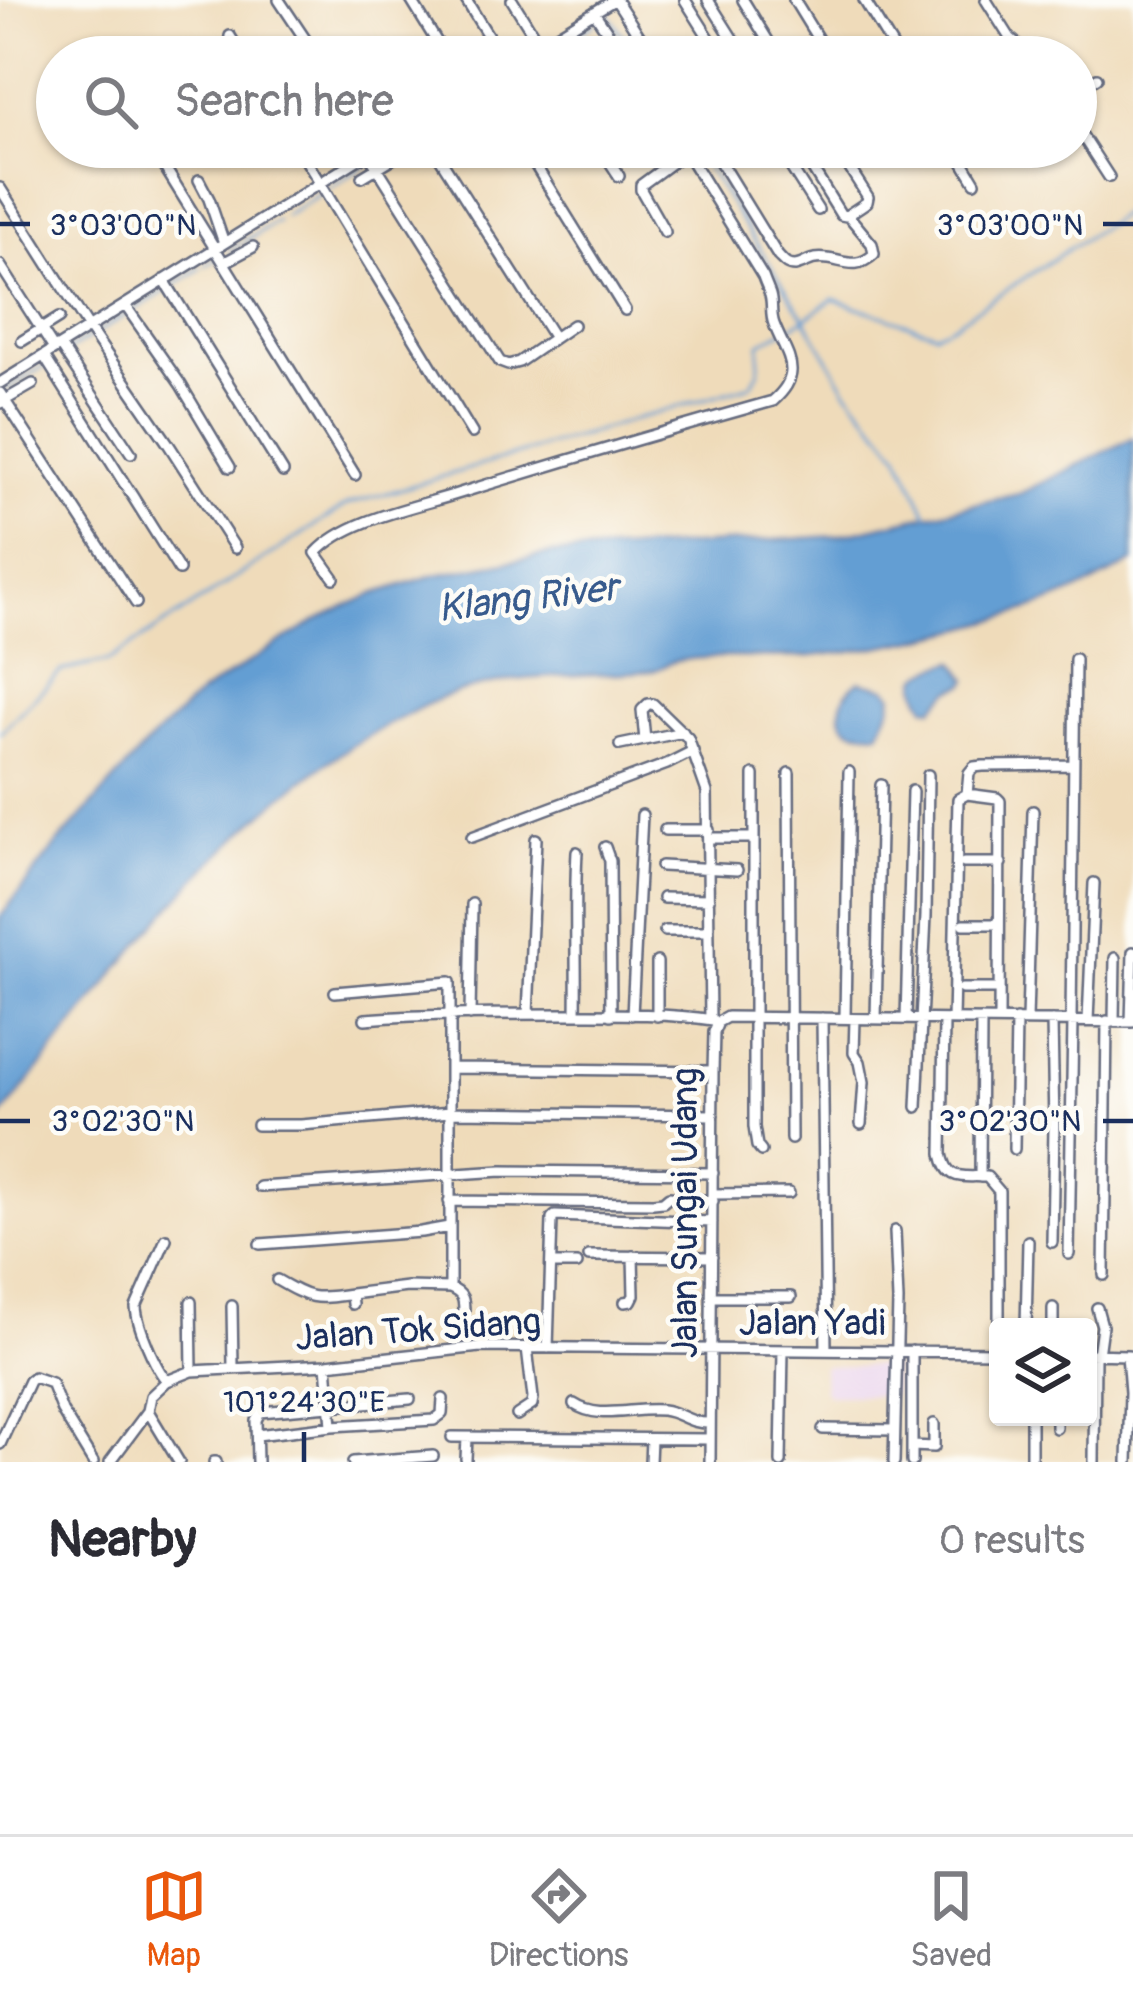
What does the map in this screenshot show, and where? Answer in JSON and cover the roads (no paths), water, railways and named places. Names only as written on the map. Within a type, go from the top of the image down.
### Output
[{"type":"street","points":[[279,0],[303,36]]},
{"type":"street","points":[[411,0],[433,36]]},
{"type":"street","points":[[466,0],[488,36]]},
{"type":"street","points":[[512,0],[525,36]]},
{"type":"street","points":[[554,36],[614,0],[639,36]]},
{"type":"street","points":[[686,0],[709,36]]},
{"type":"street","points":[[708,0],[730,36]]},
{"type":"street","points":[[743,0],[765,36]]},
{"type":"street","points":[[794,0],[816,36]]},
{"type":"street","points":[[864,0],[886,36]]},
{"type":"street","points":[[986,0],[1009,36]]},
{"type":"street","points":[[596,7],[612,36]]},
{"type":"street","points":[[1097,158],[1109,177]]},
{"type":"street","points":[[166,168],[219,246],[356,475]]},
{"type":"street","points":[[310,168],[472,433]]},
{"type":"street","points":[[0,383],[219,246],[323,189],[350,168]]},
{"type":"street","points":[[362,177],[376,168]]},
{"type":"street","points":[[379,168],[500,362],[514,365],[573,325]]},
{"type":"street","points":[[446,168],[554,338]]},
{"type":"street","points":[[537,168],[625,310]]},
{"type":"street","points":[[614,168],[620,176]]},
{"type":"street","points":[[662,168],[641,190],[665,232]]},
{"type":"street","points":[[334,578],[316,553],[358,526],[773,401],[790,382],[792,363],[774,325],[763,277],[695,168]]},
{"type":"street","points":[[724,168],[787,265],[820,258],[854,264],[868,261],[874,254],[872,244],[813,168]]},
{"type":"street","points":[[791,168],[818,210]]},
{"type":"street","points":[[846,216],[868,197],[849,168]]},
{"type":"street","points":[[967,168],[975,182]]},
{"type":"street","points":[[199,180],[209,200],[219,246]]},
{"type":"street","points":[[0,188],[235,548]]},
{"type":"street","points":[[226,262],[253,247]]},
{"type":"street","points":[[0,265],[179,570]]},
{"type":"street","points":[[164,280],[283,472]]},
{"type":"street","points":[[127,307],[230,466]]},
{"type":"street","points":[[22,341],[59,318]]},
{"type":"street","points":[[52,350],[131,453]]},
{"type":"street","points":[[33,384],[2,398],[136,603]]},
{"type":"street","points":[[1069,1254],[1075,659]]},
{"type":"street","points":[[365,1019],[576,1014],[714,1021],[707,792],[682,732],[657,706],[648,704],[643,710],[645,740]]},
{"type":"street","points":[[620,745],[682,732]]},
{"type":"street","points":[[472,837],[695,754]]},
{"type":"street","points":[[967,794],[974,767],[1073,765]]},
{"type":"street","points":[[849,772],[850,1018],[864,1082],[861,1124]]},
{"type":"street","points":[[789,773],[790,1139]]},
{"type":"street","points":[[917,1107],[928,775]]},
{"type":"street","points":[[754,776],[754,1127],[761,1151]]},
{"type":"street","points":[[876,1019],[881,785]]},
{"type":"street","points":[[906,1019],[912,791]]},
{"type":"street","points":[[999,1020],[999,799],[967,794],[958,799],[944,1163],[953,1176],[987,1177],[999,1191],[999,1318]]},
{"type":"street","points":[[1014,1149],[1034,811]]},
{"type":"street","points":[[632,1015],[642,815]]},
{"type":"street","points":[[664,830],[753,838]]},
{"type":"street","points":[[528,1014],[536,839]]},
{"type":"street","points":[[605,847],[610,861],[611,1015]]},
{"type":"street","points":[[576,1014],[578,852]]},
{"type":"street","points":[[964,862],[1001,863]]},
{"type":"street","points":[[661,866],[736,870]]},
{"type":"street","points":[[1088,1021],[1094,883]]},
{"type":"street","points":[[663,898],[709,899]]},
{"type":"street","points":[[470,1015],[472,904]]},
{"type":"street","points":[[964,924],[999,924]]},
{"type":"street","points":[[665,932],[709,932]]},
{"type":"street","points":[[1132,1022],[1133,952]]},
{"type":"street","points":[[1104,1275],[1115,958]]},
{"type":"street","points":[[657,962],[657,1016]]},
{"type":"street","points":[[335,992],[450,982],[450,1288]]},
{"type":"street","points":[[962,989],[998,989]]},
{"type":"street","name":"Jalan Sungai Udang","points":[[710,1462],[714,1021],[728,1017],[1132,1022]]},
{"type":"street","points":[[822,1018],[826,1350]]},
{"type":"street","points":[[980,1177],[981,1020]]},
{"type":"street","points":[[1052,1021],[1052,1242]]},
{"type":"street","points":[[451,1068],[713,1071]]},
{"type":"street","points":[[257,1126],[450,1112],[713,1115]]},
{"type":"street","points":[[260,1186],[449,1173],[713,1173]]},
{"type":"street","points":[[449,1201],[653,1203],[669,1197],[789,1193]]},
{"type":"street","points":[[558,1216],[563,1203]]},
{"type":"street","points":[[548,1348],[552,1219],[712,1222]]},
{"type":"street","points":[[260,1244],[449,1227]]},
{"type":"street","points":[[894,1462],[895,1231]]},
{"type":"street","points":[[110,1462],[148,1411],[151,1396],[167,1381],[136,1318],[136,1307],[166,1239]]},
{"type":"street","points":[[1026,1318],[1028,1240]]},
{"type":"street","points":[[589,1256],[712,1257]]},
{"type":"street","points":[[625,1302],[634,1295],[633,1256]]},
{"type":"street","points":[[553,1264],[577,1264]]},
{"type":"street","points":[[277,1280],[317,1299],[351,1299],[407,1287],[450,1288],[464,1298],[464,1316]]},
{"type":"street","points":[[712,1297],[791,1297]]},
{"type":"street","points":[[191,1303],[192,1371]]},
{"type":"street","points":[[232,1306],[233,1367]]},
{"type":"street","points":[[1053,1308],[1053,1318]]},
{"type":"street","points":[[1097,1308],[1102,1326],[1097,1344]]},
{"type":"street","name":"Jalan Tok Sidang","points":[[167,1381],[192,1371],[327,1364],[480,1347],[711,1350]]},
{"type":"street","points":[[517,1415],[532,1405],[527,1348]]},
{"type":"street","name":"Jalan Yadi","points":[[711,1350],[989,1352]]},
{"type":"street","points":[[781,1462],[783,1350]]},
{"type":"street","name":"Jalan Yadi","points":[[912,1351],[912,1462]]},
{"type":"street","points":[[1097,1355],[1130,1355],[1128,1462]]},
{"type":"street","points":[[327,1364],[332,1426]]},
{"type":"street","points":[[0,1444],[34,1377],[51,1383],[92,1462]]},
{"type":"street","points":[[257,1462],[260,1412],[410,1399]]},
{"type":"street","points":[[256,1435],[437,1419],[443,1399]]},
{"type":"street","points":[[574,1404],[590,1413],[644,1408],[670,1411],[692,1423],[710,1423]]},
{"type":"street","points":[[148,1411],[179,1462]]},
{"type":"street","points":[[934,1424],[935,1462]]},
{"type":"street","points":[[1031,1426],[1031,1462]]},
{"type":"street","points":[[1094,1426],[1094,1462]]},
{"type":"street","points":[[823,1429],[894,1430]]},
{"type":"street","points":[[452,1437],[710,1439]]},
{"type":"street","points":[[466,1438],[466,1459]]},
{"type":"street","points":[[650,1462],[651,1439]]},
{"type":"street","points":[[912,1446],[934,1447]]},
{"type":"street","points":[[353,1462],[433,1456]]},
{"type":"water","name":"Klang River","points":[[1133,438],[1133,562],[1060,599],[952,631],[840,653],[692,659],[651,671],[495,683],[431,702],[335,757],[279,799],[178,898],[0,1118],[0,917],[58,843],[148,743],[200,694],[279,643],[374,594],[431,576],[550,554],[836,536],[1019,494]]},
{"type":"water","points":[[955,661],[968,679],[966,684],[951,690],[933,708],[926,707],[917,687],[921,676]]},
{"type":"water","points":[[859,681],[887,688],[893,695],[879,733],[854,730],[843,722],[843,702]]},
{"type":"waterway","points":[[607,12],[622,36]]},
{"type":"waterway","points":[[574,36],[595,23]]},
{"type":"waterway","points":[[328,189],[362,168]]},
{"type":"waterway","points":[[708,168],[846,389],[899,454],[927,514]]},
{"type":"waterway","points":[[285,216],[320,194]]},
{"type":"waterway","points":[[0,733],[61,671],[108,661],[347,505],[751,385],[759,371],[760,343],[833,299],[935,333],[1133,207]]},
{"type":"waterway","points":[[229,251],[277,221]]},
{"type":"waterway","points":[[206,265],[219,257]]},
{"type":"waterway","points":[[172,286],[201,268]]},
{"type":"waterway","points":[[96,333],[165,291]]},
{"type":"waterway","points":[[67,351],[90,337]]},
{"type":"waterway","points":[[5,390],[44,366]]}]
